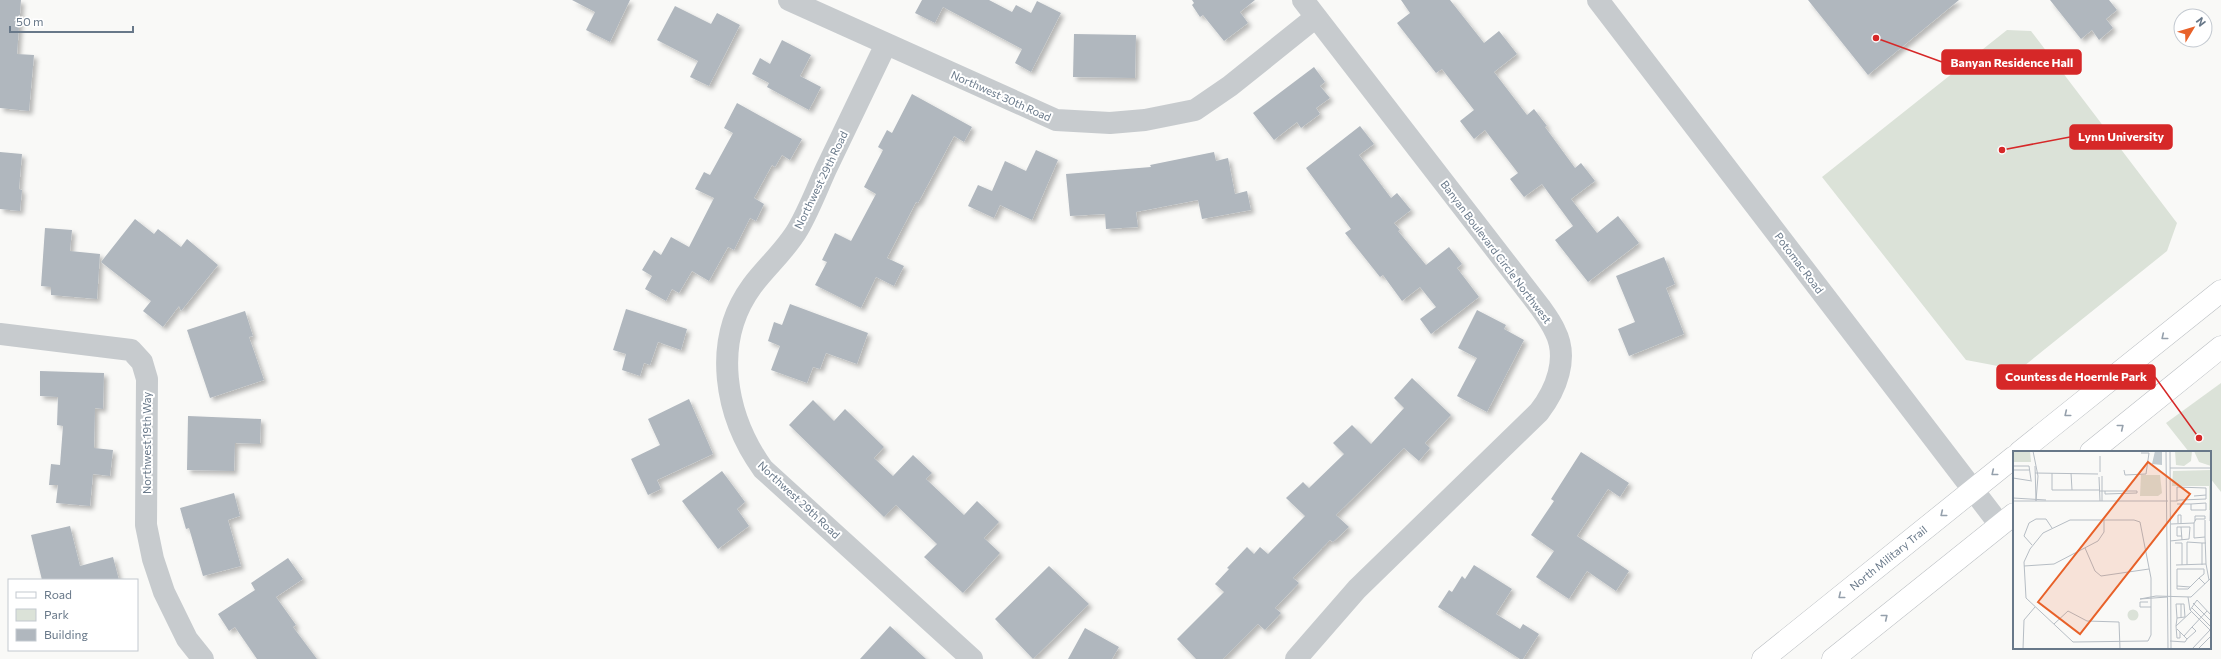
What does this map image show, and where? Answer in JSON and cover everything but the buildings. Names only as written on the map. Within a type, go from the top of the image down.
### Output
[{"type":"main road","points":[[2021,451],[2221,291]]},
{"type":"main road","points":[[2092,451],[2221,347]]},
{"type":"main road","name":"North Military Trail","points":[[1763,659],[2013,458]]},
{"type":"main road","points":[[1833,659],[2007,519]]},
{"type":"street","name":"Northwest 30th Road","points":[[789,0],[1056,120],[1110,123],[1145,120],[1195,110],[1230,86],[1309,8]]},
{"type":"street","name":"Potomac Road","points":[[1598,0],[1973,490],[2007,519]]},
{"type":"street","name":"Banyan Boulevard Circle Northwest","points":[[1296,659],[1362,584],[1539,412],[1550,398],[1557,383],[1560,369],[1560,348],[1556,332],[1540,307],[1309,8]]},
{"type":"street","name":"Northwest 29th Road","points":[[886,44],[797,230],[752,287],[737,310],[728,347],[728,384],[735,420],[752,454],[762,469],[972,659]]},
{"type":"street","name":"Northwest 19th Way","points":[[0,334],[131,350],[142,362],[147,379],[148,532],[164,592],[187,639],[204,659]]},
{"type":"green space","points":[[2007,30],[2031,31],[2177,223],[2167,251],[2019,370],[1966,360],[1822,177]]},
{"type":"green space","points":[[2221,383],[2221,492],[2211,479],[2211,451],[2188,451],[2166,423]]},
{"type":"place","name":"Banyan Residence Hall","points":[[1876,38]]},
{"type":"place","name":"Lynn University","points":[[2002,150]]},
{"type":"place","name":"Countess de Hoernle Park","points":[[2199,438]]}]
